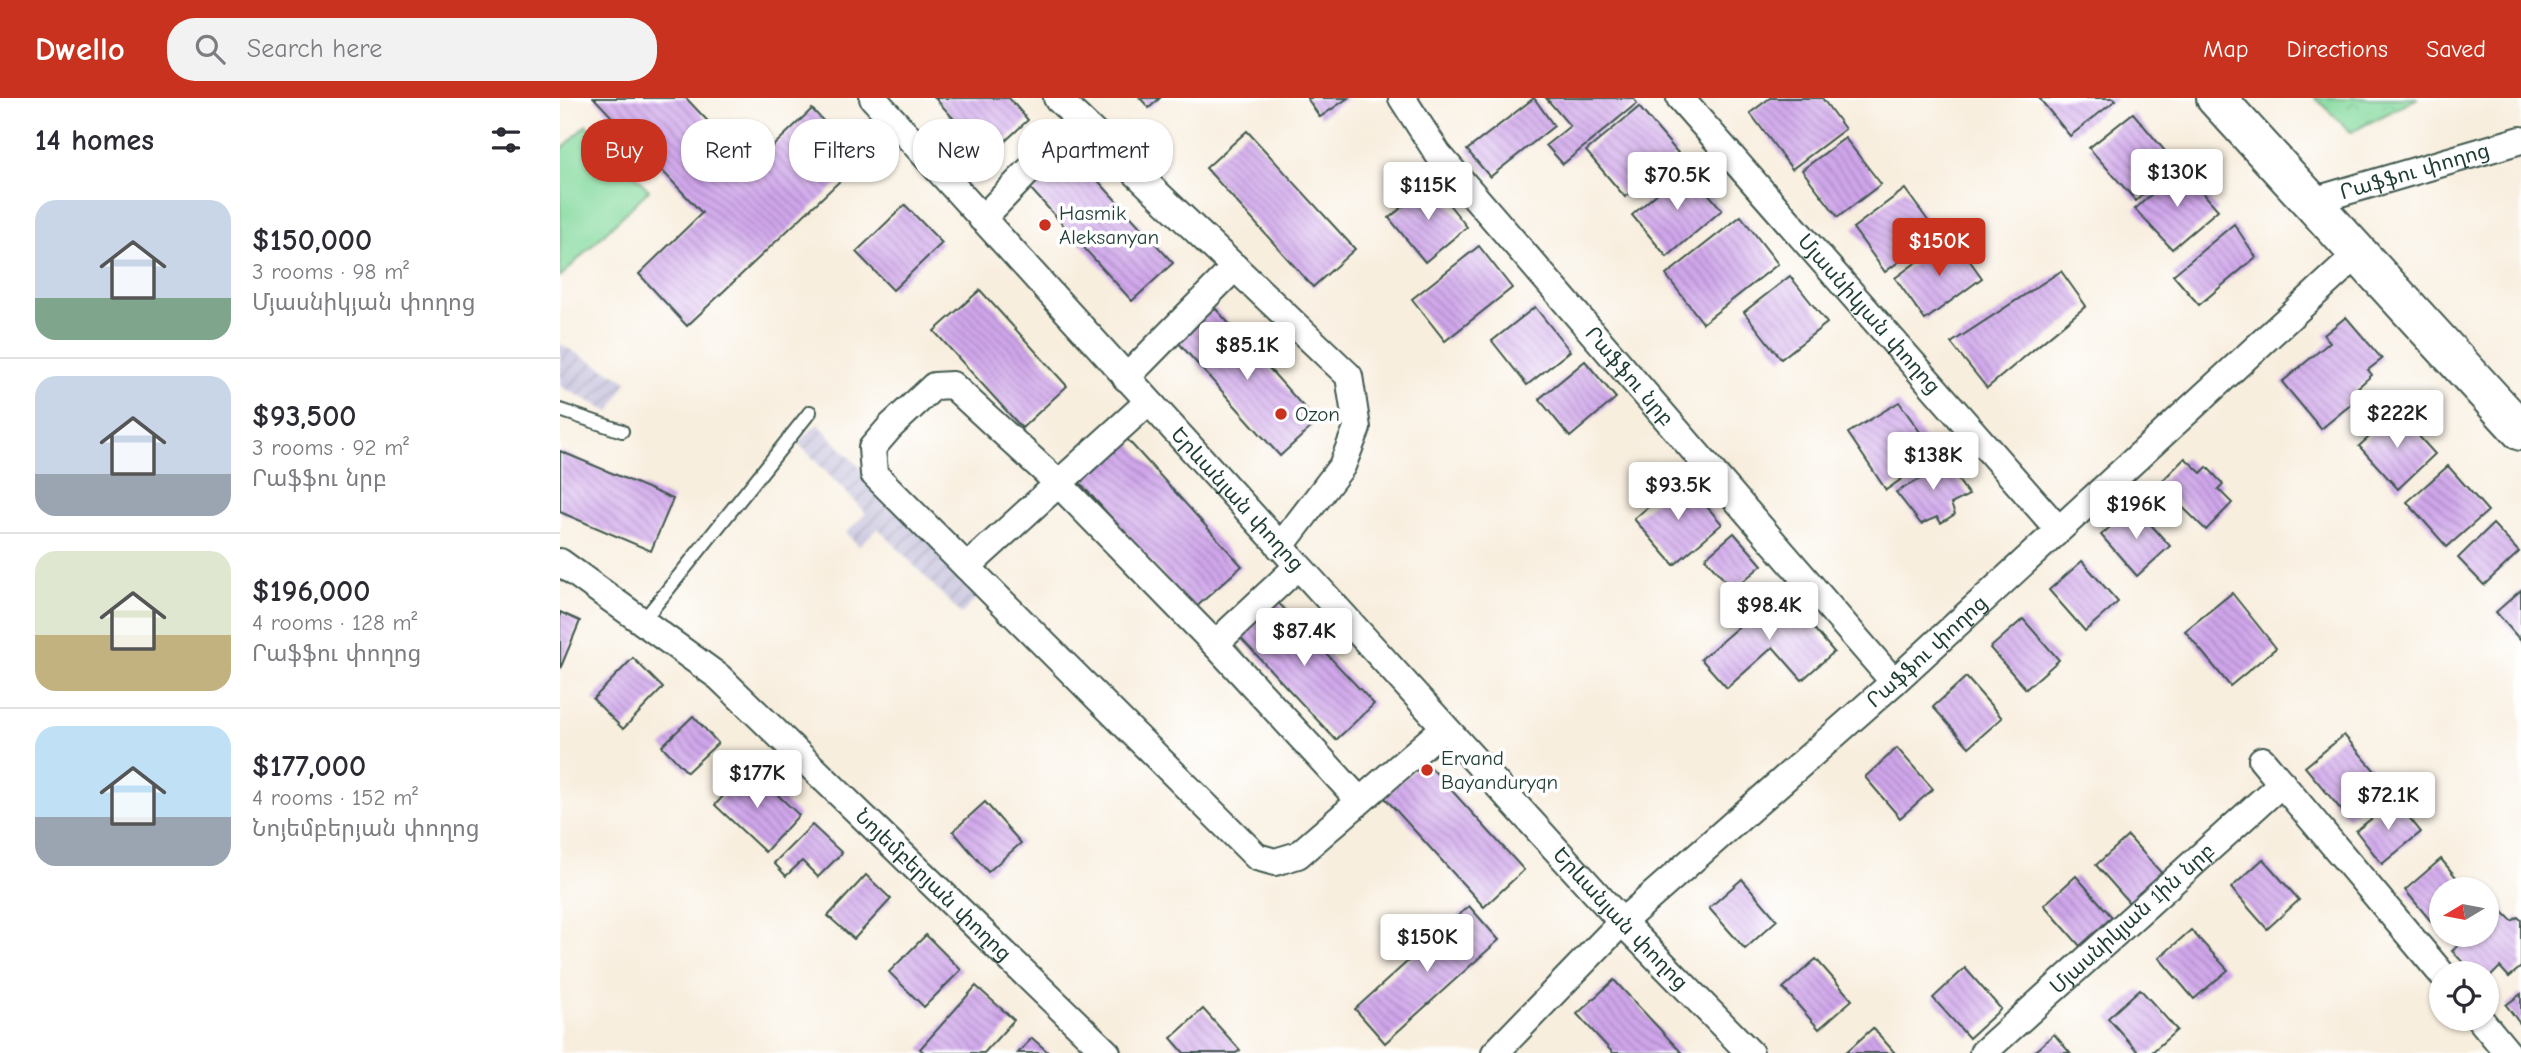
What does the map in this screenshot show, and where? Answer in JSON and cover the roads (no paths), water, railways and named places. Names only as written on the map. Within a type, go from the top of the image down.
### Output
[{"type":"main road","points":[[2216,98],[2521,431]]},
{"type":"street","name":"Երևանյան փողոց","points":[[873,98],[1444,729],[1622,922],[1750,1053]]},
{"type":"street","points":[[1057,98],[1079,119]]},
{"type":"street","name":"Րաֆֆու նրբ","points":[[1402,98],[1437,154],[1894,682]]},
{"type":"street","name":"Մյասնիկյան փողոց","points":[[1680,98],[2058,529]]},
{"type":"street","name":"Րաֆֆու փողոց","points":[[2309,202],[2521,140]]},
{"type":"street","points":[[982,219],[1018,182]]},
{"type":"street","points":[[1145,182],[1349,376],[1357,428],[1342,466],[1279,547]]},
{"type":"street","name":"Րաֆֆու փողոց","points":[[1496,1053],[1622,922],[1894,682],[2359,253]]},
{"type":"street","points":[[1126,378],[1235,267]]},
{"type":"street","points":[[1360,801],[1215,644],[1058,484],[952,385],[934,386],[872,448],[874,474],[1257,857],[1275,862],[1298,855],[1444,729]]},
{"type":"street","points":[[967,567],[1148,402]]},
{"type":"street","name":"Նոյեմբերյան փողոց","points":[[560,562],[719,677],[1107,1053]]},
{"type":"street","points":[[1215,644],[1297,567]]},
{"type":"street","points":[[2262,760],[2431,961]]},
{"type":"street","name":"Մյասնիկյան 1ին նրբ","points":[[1983,1053],[2282,783]]},
{"type":"street","points":[[2490,1031],[2508,1053]]},
{"type":"lane","points":[[560,410],[622,431]]},
{"type":"lane","points":[[642,622],[810,412]]},
{"type":"place","name":"Hasmik Aleksanyan","points":[[1045,225]]},
{"type":"place","name":"Ozon","points":[[1281,414]]},
{"type":"place","name":"Ervand Bayanduryqn","points":[[1427,770]]}]
